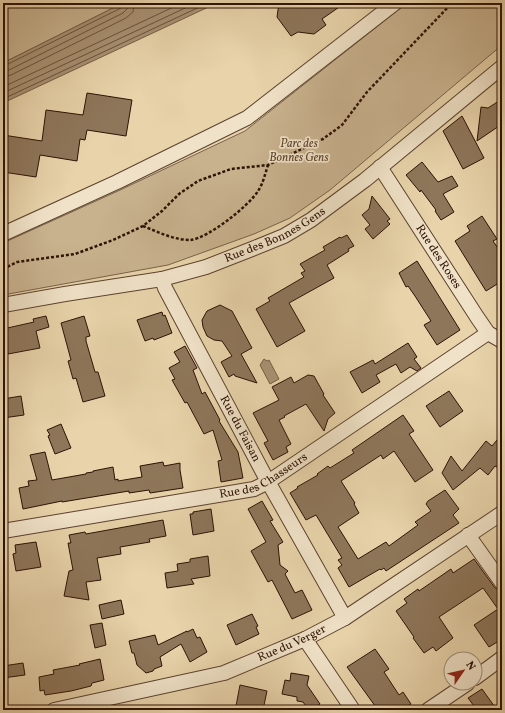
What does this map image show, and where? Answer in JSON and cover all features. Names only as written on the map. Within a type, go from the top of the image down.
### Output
[{"type":"street","points":[[3,234],[117,182],[247,118],[395,3]]},
{"type":"street","name":"Rue des Bonnes Gens","points":[[3,305],[162,279],[206,267],[284,236],[311,220],[380,167],[502,67]]},
{"type":"street","name":"Rue des Roses","points":[[380,167],[488,333],[502,341]]},
{"type":"street","name":"Rue du Faisan","points":[[162,279],[165,288],[268,482],[345,618]]},
{"type":"street","name":"Rue des Chasseurs","points":[[3,531],[254,489],[268,482],[488,333]]},
{"type":"street","name":"Rue du Verger","points":[[54,710],[224,673],[305,639],[345,618],[502,513]]},
{"type":"street","points":[[468,535],[502,583]]},
{"type":"street","points":[[305,639],[352,710]]},
{"type":"street","points":[[428,710],[456,691]]},
{"type":"path","points":[[3,269],[17,262],[75,254],[113,240],[143,226],[162,211],[178,194],[198,181],[230,169],[268,166],[324,139],[342,125],[368,92],[452,3]]},
{"type":"path","points":[[143,226],[170,237],[191,240],[214,231],[245,206],[258,192],[268,166]]},
{"type":"green space","points":[[3,3],[123,3],[3,63]]},
{"type":"green space","name":"Parc des Bonnes Gens","points":[[407,3],[502,3],[502,45],[330,190],[290,218],[254,234],[168,265],[3,295],[3,243],[245,131]]},
{"type":"water","points":[[123,3],[217,3],[3,103],[3,63]]},
{"type":"water","points":[[264,359],[267,361],[269,360],[279,379],[270,384],[260,365]]},
{"type":"building","points":[[279,3],[345,3],[322,19],[326,25],[314,34],[298,32],[291,36],[277,17]]},
{"type":"building","points":[[87,93],[132,100],[126,136],[87,130],[85,140],[80,139],[77,161],[40,155],[36,177],[3,172],[3,135],[42,141],[46,110],[83,115]]},
{"type":"building","points":[[502,99],[502,124],[477,141],[481,107],[488,108]]},
{"type":"building","points":[[462,116],[484,158],[463,169],[443,131]]},
{"type":"building","points":[[422,162],[438,182],[452,176],[458,186],[443,194],[454,212],[441,220],[435,211],[436,210],[421,190],[420,192],[406,175]]},
{"type":"building","points":[[372,196],[390,219],[387,221],[390,224],[373,239],[365,229],[370,225],[362,215],[369,209]]},
{"type":"building","points":[[482,216],[497,239],[493,241],[502,254],[502,281],[486,291],[455,241],[470,231],[467,226]]},
{"type":"building","points":[[347,235],[354,246],[348,249],[349,251],[327,265],[334,278],[289,303],[305,331],[277,347],[256,309],[270,301],[268,298],[304,277],[301,273],[305,271],[300,264],[325,250],[323,247],[340,237],[341,238]]},
{"type":"building","points":[[417,261],[460,330],[437,345],[424,325],[431,321],[408,286],[406,287],[399,273]]},
{"type":"building","points":[[220,305],[232,311],[252,348],[241,354],[257,383],[235,376],[234,374],[229,377],[221,362],[232,356],[222,341],[214,340],[207,336],[202,320],[207,311]]},
{"type":"building","points":[[162,312],[163,316],[165,315],[172,333],[154,340],[153,338],[145,341],[137,320]]},
{"type":"building","points":[[46,316],[49,327],[36,331],[40,348],[8,354],[7,349],[3,350],[3,329],[34,322],[33,319]]},
{"type":"building","points":[[84,316],[90,336],[86,337],[86,341],[95,372],[98,372],[105,396],[83,402],[76,378],[73,379],[68,361],[71,360],[61,323]]},
{"type":"building","points":[[408,343],[417,357],[414,359],[421,368],[417,371],[410,367],[401,373],[396,364],[376,375],[380,382],[362,393],[350,372],[373,360],[375,364]]},
{"type":"building","points":[[185,346],[197,368],[193,370],[202,394],[205,392],[220,420],[219,421],[238,452],[243,478],[221,482],[218,461],[222,460],[213,430],[204,434],[187,402],[185,403],[172,380],[175,379],[169,368],[180,362],[174,352]]},
{"type":"building","points":[[308,375],[314,376],[324,394],[323,395],[335,413],[328,419],[324,431],[306,404],[284,416],[285,417],[279,420],[291,444],[286,447],[288,452],[273,460],[264,443],[268,441],[253,413],[279,400],[272,387],[291,377],[294,383]]},
{"type":"building","points":[[449,391],[463,411],[440,427],[426,406]]},
{"type":"building","points":[[21,396],[24,415],[3,418],[3,399]]},
{"type":"building","points":[[403,415],[414,431],[409,434],[433,470],[415,482],[394,451],[383,459],[381,455],[341,481],[355,503],[354,504],[359,513],[338,527],[358,559],[386,542],[389,546],[418,525],[415,522],[431,511],[426,504],[428,501],[445,490],[459,509],[453,515],[459,523],[386,571],[384,568],[381,570],[380,569],[349,587],[338,568],[342,565],[338,560],[342,558],[316,515],[306,520],[290,493],[298,488],[297,487],[318,475],[317,474],[328,466],[330,468],[354,453],[352,450]]},
{"type":"building","points":[[61,424],[71,448],[55,454],[48,436],[50,435],[47,430]]},
{"type":"building","points":[[502,434],[502,461],[497,467],[495,466],[488,475],[480,468],[453,490],[442,473],[451,456],[462,471],[486,441],[492,446]]},
{"type":"building","points":[[45,452],[52,480],[86,474],[113,467],[115,480],[118,479],[118,481],[142,477],[140,466],[163,462],[164,466],[180,463],[183,488],[150,493],[149,490],[129,493],[129,491],[62,501],[23,509],[19,488],[29,486],[28,481],[37,480],[30,455]]},
{"type":"building","points":[[262,501],[273,520],[270,521],[283,542],[278,545],[280,565],[288,571],[285,574],[295,593],[302,590],[312,610],[292,619],[272,580],[268,582],[251,551],[266,542],[248,509]]},
{"type":"building","points":[[211,509],[214,531],[193,535],[190,514],[193,514],[193,512]]},
{"type":"building","points":[[163,520],[166,536],[149,539],[150,542],[120,547],[121,554],[97,558],[101,580],[86,582],[89,600],[64,596],[69,571],[73,570],[68,543],[71,543],[69,535],[85,532],[86,534]]},
{"type":"building","points":[[36,542],[41,567],[16,571],[13,554],[16,553],[15,545]]},
{"type":"building","points":[[208,556],[210,576],[191,579],[194,584],[167,588],[165,573],[178,571],[177,564],[190,562],[190,559]]},
{"type":"building","points":[[474,559],[495,588],[502,591],[502,639],[489,647],[474,625],[498,609],[483,588],[439,617],[453,638],[436,651],[433,647],[424,653],[396,611],[407,603],[404,599],[418,589],[419,591],[451,569],[453,573]]},
{"type":"building","points":[[121,600],[124,614],[102,619],[99,605]]},
{"type":"building","points":[[252,614],[258,626],[256,627],[259,634],[236,645],[227,625]]},
{"type":"building","points":[[102,623],[106,645],[95,648],[90,625]]},
{"type":"building","points":[[193,629],[197,638],[200,637],[207,652],[190,662],[181,644],[160,657],[162,666],[154,669],[153,671],[146,673],[137,665],[129,641],[155,635],[158,645]]},
{"type":"building","points":[[375,649],[389,669],[384,672],[399,695],[403,692],[411,704],[402,710],[378,710],[347,667]]},
{"type":"building","points":[[100,659],[104,680],[92,683],[91,686],[71,691],[45,695],[44,690],[40,691],[39,677],[54,674],[53,670],[80,665],[79,664]]},
{"type":"building","points":[[23,663],[25,675],[3,678],[3,666]]},
{"type":"building","points":[[291,673],[309,676],[307,685],[320,704],[309,710],[303,702],[297,701],[297,697],[282,694],[285,680],[290,681]]},
{"type":"building","points":[[240,685],[267,691],[263,710],[242,710],[242,708],[236,706]]},
{"type":"building","points":[[483,690],[497,710],[477,710],[468,698],[479,691]]}]
